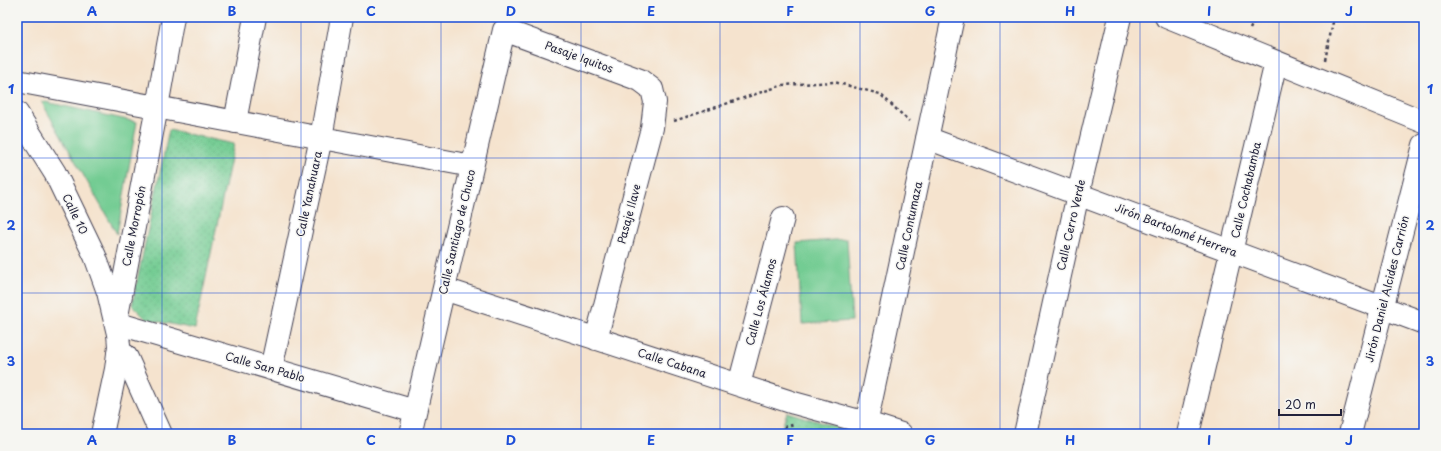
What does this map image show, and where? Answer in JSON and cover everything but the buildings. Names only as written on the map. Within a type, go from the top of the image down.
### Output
[{"type":"street","name":"Calle Morropón","points":[[102,434],[118,353],[118,334],[116,323],[157,107],[172,17]]},
{"type":"street","points":[[235,122],[255,17]]},
{"type":"street","name":"Calle Yanahuara","points":[[271,369],[321,138],[342,17]]},
{"type":"street","name":"Calle Contumaza","points":[[866,429],[953,17]]},
{"type":"street","name":"Calle Cerro Verde","points":[[1025,434],[1078,194],[1120,17]]},
{"type":"street","points":[[1166,17],[1424,122]]},
{"type":"street","name":"Pasaje Iquitos","points":[[504,30],[640,80],[652,89]]},
{"type":"street","name":"Calle Santiago de Chuco","points":[[414,427],[444,289],[504,30]]},
{"type":"street","name":"Calle Cochabamba","points":[[1188,434],[1276,62]]},
{"type":"street","points":[[17,81],[472,166]]},
{"type":"street","name":"Pasaje Ilave","points":[[596,339],[652,128],[655,102],[652,89]]},
{"type":"street","name":"Calle 10","points":[[17,113],[55,173],[95,256],[108,292],[116,323]]},
{"type":"street","name":"Jirón Bartolomé Herrera","points":[[928,138],[1424,323]]},
{"type":"street","name":"Jirón Daniel Alcides Carrión","points":[[1350,434],[1424,145]]},
{"type":"street","name":"Calle Los Álamos","points":[[739,385],[783,218]]},
{"type":"street","name":"Calle Cabana","points":[[444,289],[794,403],[866,429],[900,434]]},
{"type":"street","name":"Calle San Pablo","points":[[116,323],[271,369],[414,427]]},
{"type":"street","points":[[118,353],[125,355],[127,358],[161,434]]},
{"type":"path","points":[[1321,80],[1334,17]]},
{"type":"path","points":[[652,128],[783,85],[834,82],[880,94],[928,138]]},
{"type":"green space","points":[[41,101],[137,122],[117,234]]},
{"type":"green space","points":[[169,130],[234,144],[195,329],[146,319],[132,305]]},
{"type":"green space","points":[[847,239],[852,321],[802,324],[797,243]]},
{"type":"green space","points":[[787,412],[850,431],[849,434],[780,434]]}]
